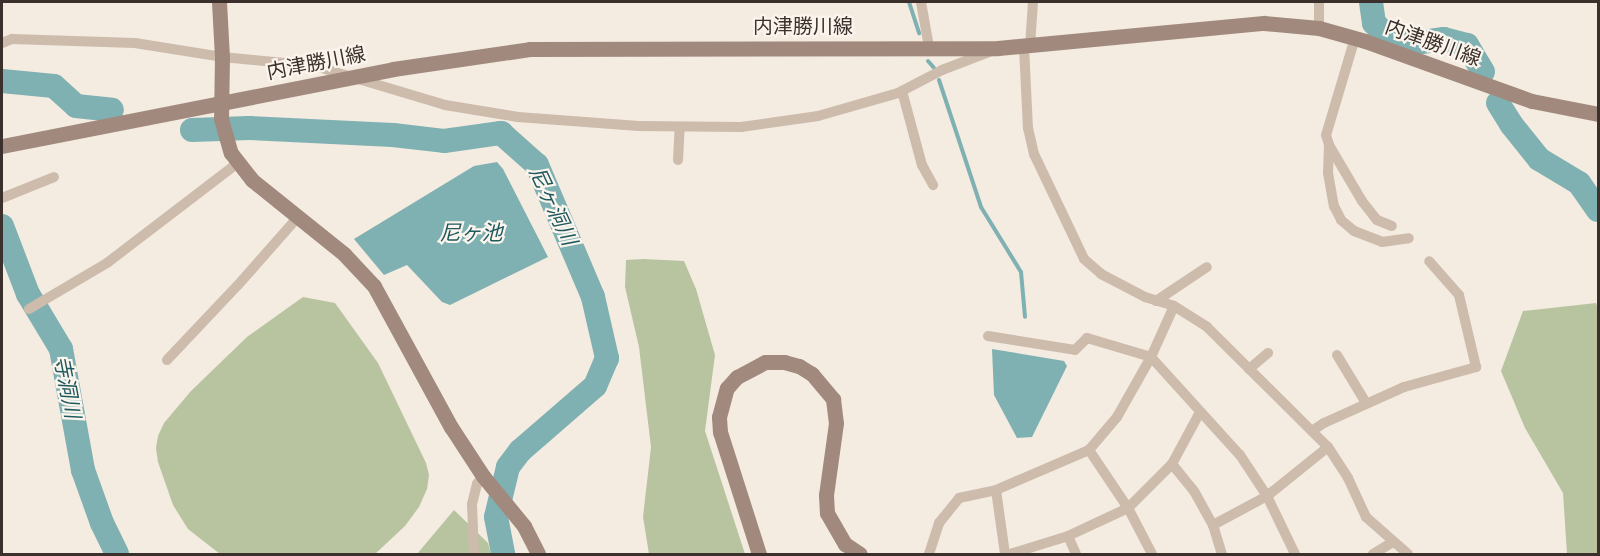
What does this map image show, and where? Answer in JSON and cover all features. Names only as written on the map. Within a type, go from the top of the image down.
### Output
[{"type":"main road","points":[[219,2],[222,57],[221,118],[224,135],[238,163],[252,180],[344,254],[374,286],[451,426],[483,476],[512,508],[538,555]]},
{"type":"main road","name":"内津勝川線","points":[[2,146],[353,77],[530,49],[1027,47],[1225,25],[1264,23],[1319,28],[1355,38],[1532,101],[1599,114]]},
{"type":"main road","points":[[759,555],[720,432],[718,417],[727,388],[737,378],[749,369],[765,362],[784,362],[800,366],[812,374],[833,399],[836,423],[826,495],[827,513],[845,544],[860,555]]},
{"type":"street","points":[[921,2],[929,47]]},
{"type":"street","points":[[1033,2],[1027,47],[1028,128],[1034,154],[1083,259],[1101,274],[1156,301],[1174,306],[1207,327],[1328,447],[1348,478],[1366,517],[1388,548],[1408,555]]},
{"type":"street","points":[[1319,2],[1319,28]]},
{"type":"street","points":[[1355,38],[1326,135],[1329,145],[1377,220],[1392,226]]},
{"type":"street","points":[[2,43],[12,39],[135,43],[222,57],[315,66],[445,105],[518,117],[680,127],[741,127],[818,116],[902,91],[942,70],[998,48]]},
{"type":"street","points":[[902,91],[922,165],[933,185]]},
{"type":"street","points":[[678,160],[680,127]]},
{"type":"street","points":[[1329,145],[1328,173],[1334,206],[1341,220],[1354,231],[1382,242],[1409,238]]},
{"type":"street","points":[[29,309],[107,263],[238,163]]},
{"type":"street","points":[[2,198],[54,177]]},
{"type":"street","points":[[167,360],[298,217]]},
{"type":"street","points":[[1312,431],[1323,423],[1404,387],[1476,367],[1459,295],[1429,261]]},
{"type":"street","points":[[1156,301],[1207,267]]},
{"type":"street","points":[[928,555],[939,523],[959,498],[996,490],[1089,450],[1117,417],[1151,357],[1174,306]]},
{"type":"street","points":[[988,336],[1075,350],[1087,338],[1151,357],[1240,455],[1267,496],[1295,555]]},
{"type":"street","points":[[1249,369],[1269,354]]},
{"type":"street","points":[[1337,355],[1366,403]]},
{"type":"street","points":[[1010,555],[1068,536],[1128,508],[1172,464],[1200,412]]},
{"type":"street","points":[[1213,525],[1267,496],[1328,447]]},
{"type":"street","points":[[1089,450],[1128,508],[1152,555]]},
{"type":"street","points":[[1172,464],[1194,491],[1213,525],[1222,555]]},
{"type":"street","points":[[474,555],[472,504],[477,484],[483,476]]},
{"type":"street","points":[[996,490],[1005,555]]},
{"type":"street","points":[[1068,536],[1077,555]]},
{"type":"street","points":[[1373,555],[1388,548]]},
{"type":"green space","points":[[626,260],[684,261],[696,289],[715,355],[705,431],[745,554],[649,554],[643,517],[651,447],[639,347],[625,287]]},
{"type":"green space","points":[[303,297],[335,303],[378,363],[426,463],[429,475],[427,489],[419,507],[405,526],[375,554],[220,554],[188,529],[173,505],[158,462],[156,448],[158,436],[164,423],[191,391],[247,337]]},
{"type":"green space","points":[[1596,303],[1598,309],[1598,554],[1567,554],[1563,493],[1525,428],[1501,371],[1523,311]]},
{"type":"green space","points":[[454,510],[488,543],[491,554],[417,554]]},
{"type":"water","name":"尼ヶ池","points":[[497,162],[503,169],[548,257],[450,305],[442,302],[407,265],[384,275],[354,239],[474,166]]},
{"type":"water","points":[[992,349],[1064,361],[1067,366],[1032,437],[1017,438],[994,395]]},
{"type":"waterway","points":[[909,2],[919,33]]},
{"type":"waterway","points":[[1371,2],[1374,23],[1381,30],[1415,43],[1444,39],[1467,45],[1483,72]]},
{"type":"waterway","points":[[928,61],[934,68]]},
{"type":"waterway","points":[[939,80],[981,207],[1021,272],[1025,317]]},
{"type":"waterway","name":"尼ヶ洞川","points":[[2,81],[54,86],[76,106],[112,110]]},
{"type":"waterway","points":[[1498,103],[1511,124],[1539,159],[1579,183],[1598,210]]},
{"type":"waterway","name":"尼ヶ洞川","points":[[192,130],[249,128],[393,135],[444,141],[501,133],[537,165],[593,297],[607,358],[595,386],[520,451],[508,467],[496,517],[503,554]]},
{"type":"waterway","name":"寺洞川","points":[[2,226],[28,294],[61,349],[83,470],[102,523],[117,554]]}]
